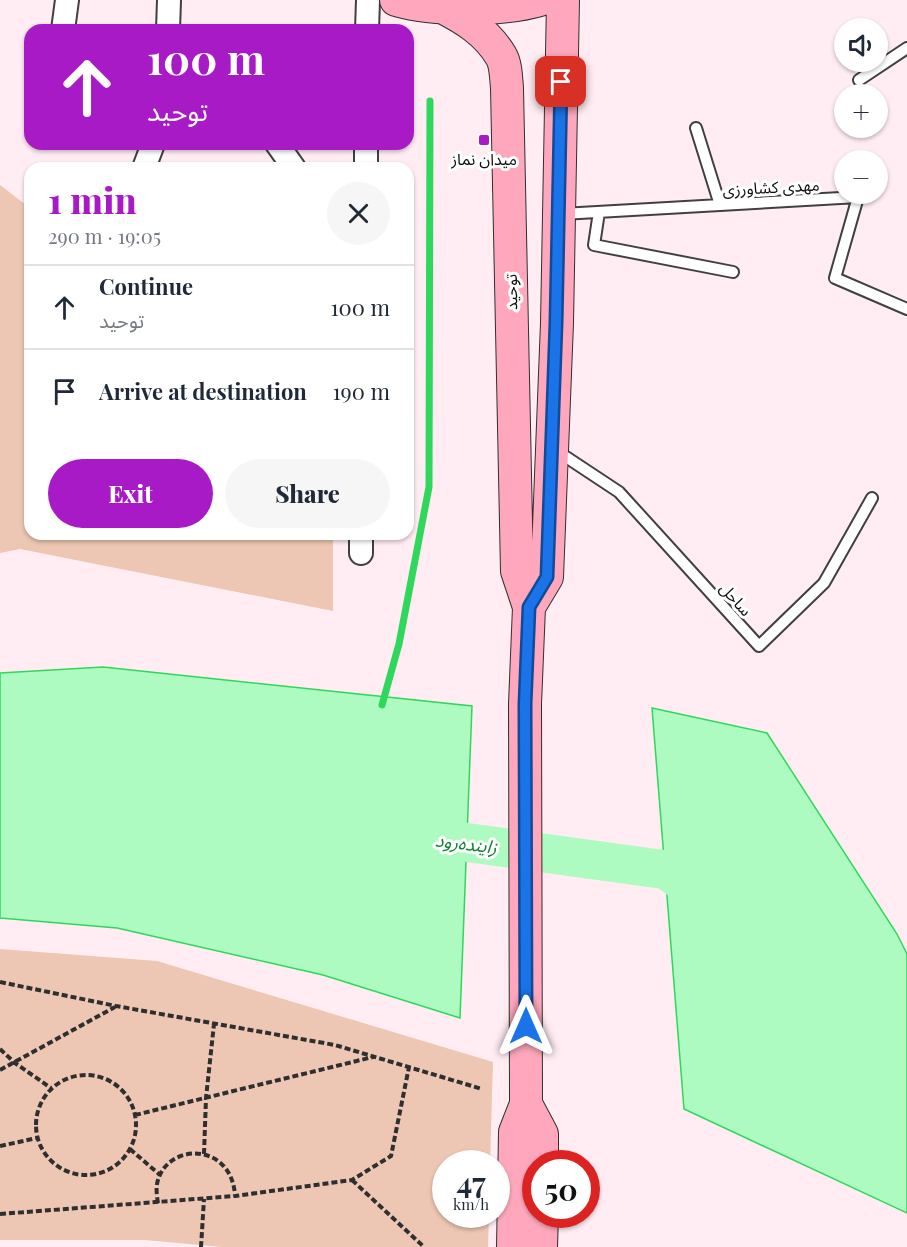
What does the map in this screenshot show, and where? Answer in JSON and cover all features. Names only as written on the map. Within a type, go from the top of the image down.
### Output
[{"type":"main road","points":[[396,0],[440,6],[521,6],[540,0]]},
{"type":"main road","name":"توحید","points":[[529,607],[547,577],[559,214],[563,0]]},
{"type":"main road","name":"توحید","points":[[440,6],[465,19],[487,37],[502,57],[507,88],[517,571],[529,607],[525,704],[526,1104]]},
{"type":"main road","points":[[526,1104],[542,1134],[542,1150]]},
{"type":"main road","points":[[513,1247],[515,1132],[526,1104]]},
{"type":"main road","points":[[542,1228],[542,1247]]},
{"type":"street","points":[[64,24],[67,0]]},
{"type":"street","points":[[168,24],[169,0]]},
{"type":"street","points":[[367,24],[368,0]]},
{"type":"lane","points":[[859,80],[907,48]]},
{"type":"lane","points":[[696,128],[720,205]]},
{"type":"lane","name":"مهدی کشاورزی","points":[[559,214],[858,197],[835,278],[907,309]]},
{"type":"lane","points":[[599,212],[594,245],[733,272]]},
{"type":"lane","name":"ساحل","points":[[552,448],[619,492],[759,646],[824,582],[872,498]]},
{"type":"path","points":[[0,982],[116,1006],[335,1045],[482,1089]]},
{"type":"path","points":[[0,1071],[116,1006]]},
{"type":"path","points":[[204,1154],[206,1098],[214,1024]]},
{"type":"path","points":[[0,1049],[15,1063],[51,1088]]},
{"type":"path","points":[[135,1115],[374,1057]]},
{"type":"path","points":[[0,1214],[204,1199],[352,1180],[391,1156],[409,1067]]},
{"type":"path","points":[[78,1075],[108,1080],[130,1101],[135,1115],[135,1133],[130,1149],[120,1163],[105,1172],[88,1176],[71,1173],[56,1166],[44,1153],[37,1138],[35,1125],[37,1111],[43,1099],[51,1088],[64,1079],[78,1075]]},
{"type":"path","points":[[0,1146],[37,1138]]},
{"type":"path","points":[[130,1149],[160,1175]]},
{"type":"path","points":[[158,1203],[157,1184],[160,1175],[179,1157],[191,1154],[204,1154],[223,1164],[234,1184],[235,1196]]},
{"type":"path","points":[[352,1180],[424,1247]]},
{"type":"path","points":[[201,1247],[204,1199]]},
{"type":"shaded area","points":[[0,185],[24,203],[24,540],[333,540],[333,611],[20,549],[0,553]]},
{"type":"shaded area","points":[[0,949],[157,961],[493,1062],[490,1150],[432,1150],[432,1228],[489,1228],[488,1247],[222,1247],[145,1240],[0,1240]]},
{"type":"water","points":[[103,667],[472,706],[460,1018],[323,975],[117,928],[0,918],[0,673]]},
{"type":"water","points":[[652,708],[767,733],[897,934],[907,954],[907,1213],[684,1109]]},
{"type":"waterway","points":[[382,705],[399,644],[429,487],[430,101]]},
{"type":"waterway","name":"زاینده‌رود","points":[[413,835],[667,870],[707,901]]},
{"type":"place","name":"میدان نماز","points":[[484,140]]},
{"type":"route","points":[[526,1026],[525,704],[529,607],[547,577],[556,323],[561,82]]}]
